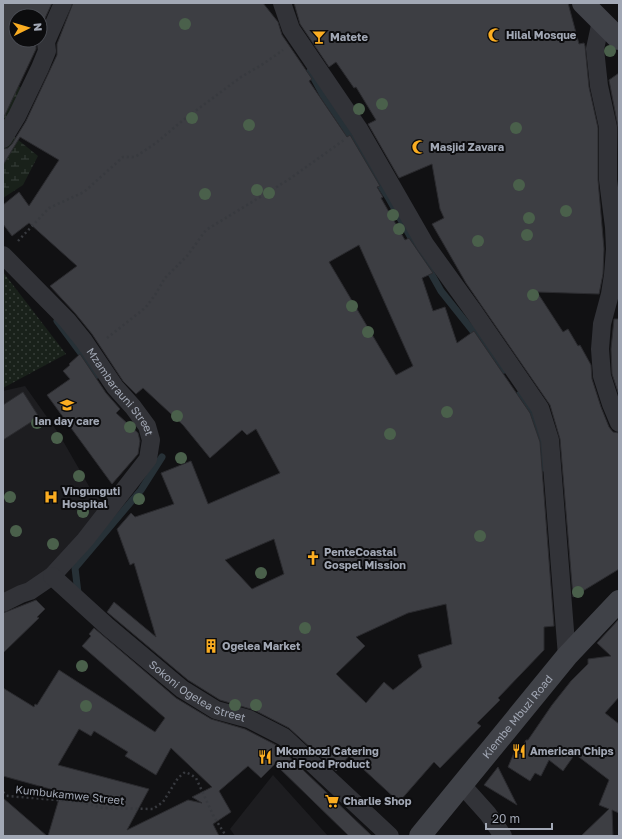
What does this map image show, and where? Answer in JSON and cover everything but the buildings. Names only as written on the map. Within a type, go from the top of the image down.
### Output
[{"type":"main road","points":[[595,10],[619,39]]},
{"type":"main road","name":"Kiembe Mbuzi Road","points":[[420,836],[568,656],[619,601]]},
{"type":"street","points":[[3,139],[17,116],[40,68],[46,51],[46,42],[63,3]]},
{"type":"street","points":[[282,3],[291,29],[359,129],[425,244],[540,408],[550,440],[568,656]]},
{"type":"street","points":[[595,10],[595,48],[599,86],[608,127],[608,180],[614,227],[615,250],[613,275],[610,294],[602,324],[600,349],[602,376],[619,423]]},
{"type":"street","name":"Mzambarauni Street","points":[[3,255],[67,320],[115,387],[133,407],[147,426],[151,440],[148,459],[85,540],[52,576]]},
{"type":"street","points":[[3,603],[30,591],[52,576]]},
{"type":"street","name":"Sokoni Ogelea Street","points":[[52,576],[108,627],[182,689],[216,710],[249,719],[284,737],[390,836]]},
{"type":"street","points":[[462,784],[488,814],[502,836]]},
{"type":"path","points":[[3,255],[49,208],[84,192],[123,157],[135,157],[156,143],[182,121],[241,77],[287,48],[288,33],[291,29]]},
{"type":"path","points":[[90,351],[144,308],[155,295],[164,278],[187,256],[206,230],[288,180],[359,129]]},
{"type":"path","name":"Kumbukamwe Street","points":[[3,792],[8,796],[80,802],[104,808],[153,809],[163,802],[178,778],[185,772],[196,778],[214,817],[226,836]]},
{"type":"shaded area","name":"Vingunguti Hospital","points":[[25,386],[59,434],[90,488],[106,506],[63,560],[3,602],[3,391]]},
{"type":"shaded area","points":[[273,775],[328,836],[235,836],[230,829]]},
{"type":"green space","points":[[3,80],[23,88],[11,134],[38,156],[23,185],[3,198]]},
{"type":"green space","points":[[3,272],[66,354],[3,388]]},
{"type":"waterway","points":[[310,71],[323,95],[388,197],[441,291],[504,370]]},
{"type":"waterway","points":[[57,321],[97,375]]},
{"type":"waterway","points":[[520,394],[538,425],[544,468]]},
{"type":"waterway","points":[[80,595],[78,593],[75,568],[141,490],[162,457]]},
{"type":"place","name":"Hilal Mosque","points":[[495,35]]},
{"type":"place","name":"Matete","points":[[319,37]]},
{"type":"place","name":"Masjid Zavara","points":[[419,147]]},
{"type":"place","name":"Ian day care","points":[[67,405]]},
{"type":"place","name":"Vingunguti Hospital","points":[[51,497]]},
{"type":"place","name":"PenteCoastal Gospel Mission","points":[[313,558]]},
{"type":"place","name":"Ogelea Market","points":[[211,646]]},
{"type":"place","name":"American Chips","points":[[519,751]]},
{"type":"place","name":"Mkombozi Catering and Food Product","points":[[265,757]]},
{"type":"place","name":"Charlie Shop","points":[[332,801]]}]
